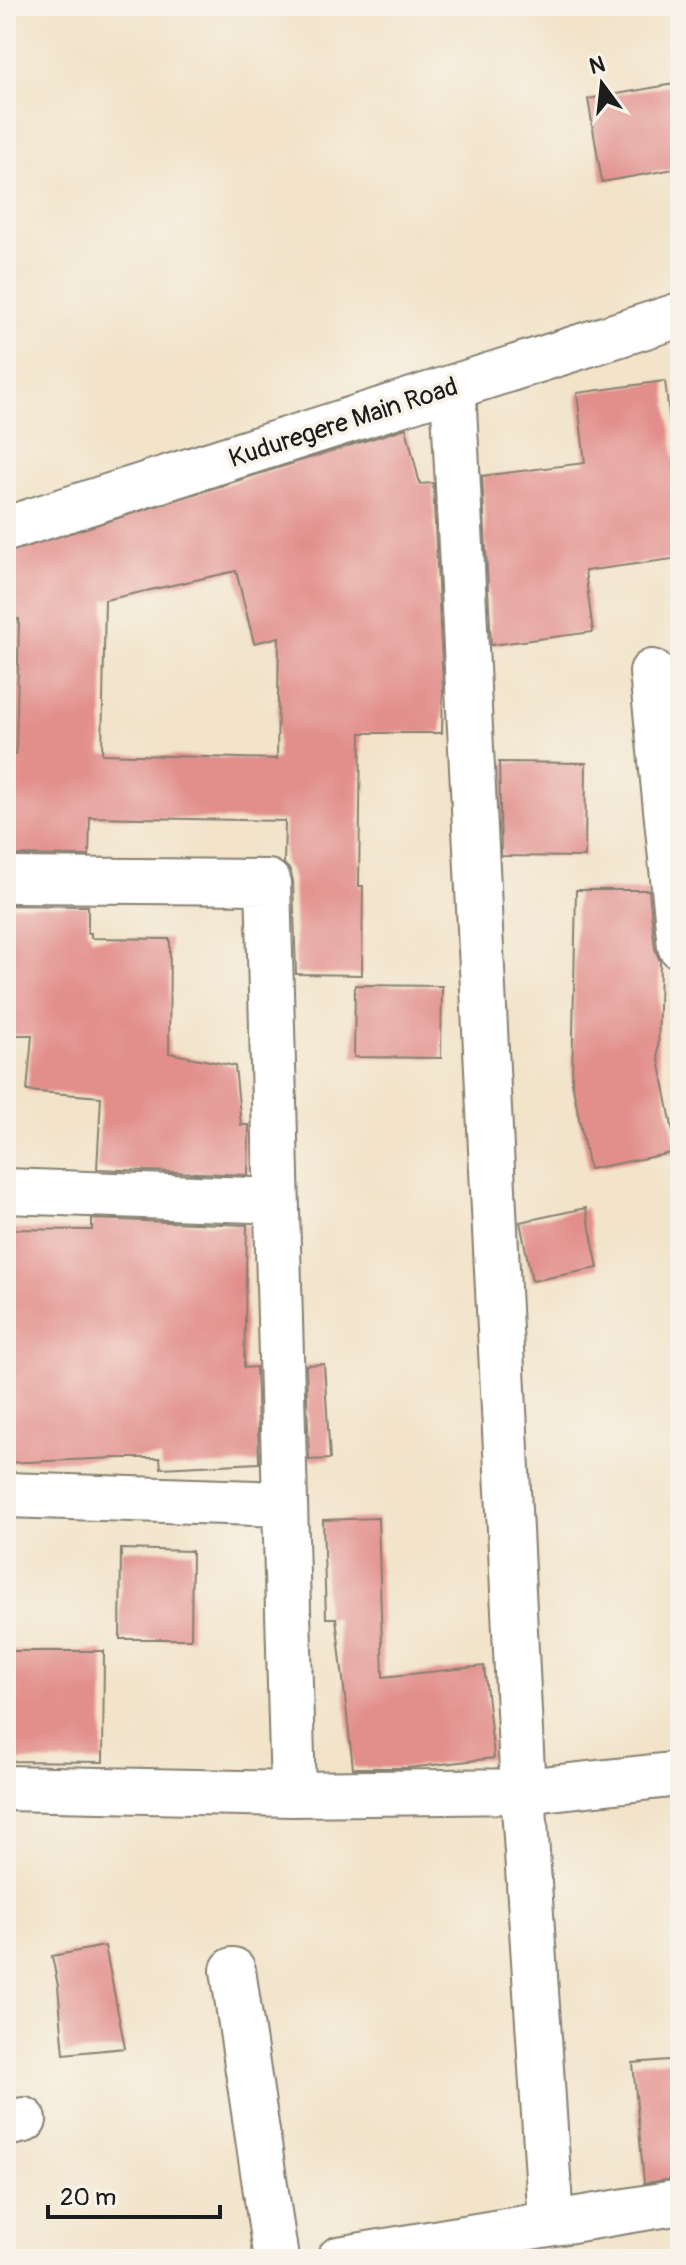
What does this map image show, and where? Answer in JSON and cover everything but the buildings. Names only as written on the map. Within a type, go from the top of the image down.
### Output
[{"type":"street","name":"Kuduregere Main Road","points":[[6,529],[680,315]]},
{"type":"street","points":[[453,387],[523,1791],[551,2222]]},
{"type":"street","points":[[652,672],[680,946]]},
{"type":"street","points":[[6,880],[268,882],[293,1794]]},
{"type":"street","points":[[6,1191],[276,1201]]},
{"type":"street","points":[[6,1495],[285,1504]]},
{"type":"street","points":[[6,1788],[293,1794],[523,1791],[680,1774]]},
{"type":"street","points":[[233,1970],[276,2259]]},
{"type":"street","points":[[339,2259],[680,2202]]}]
